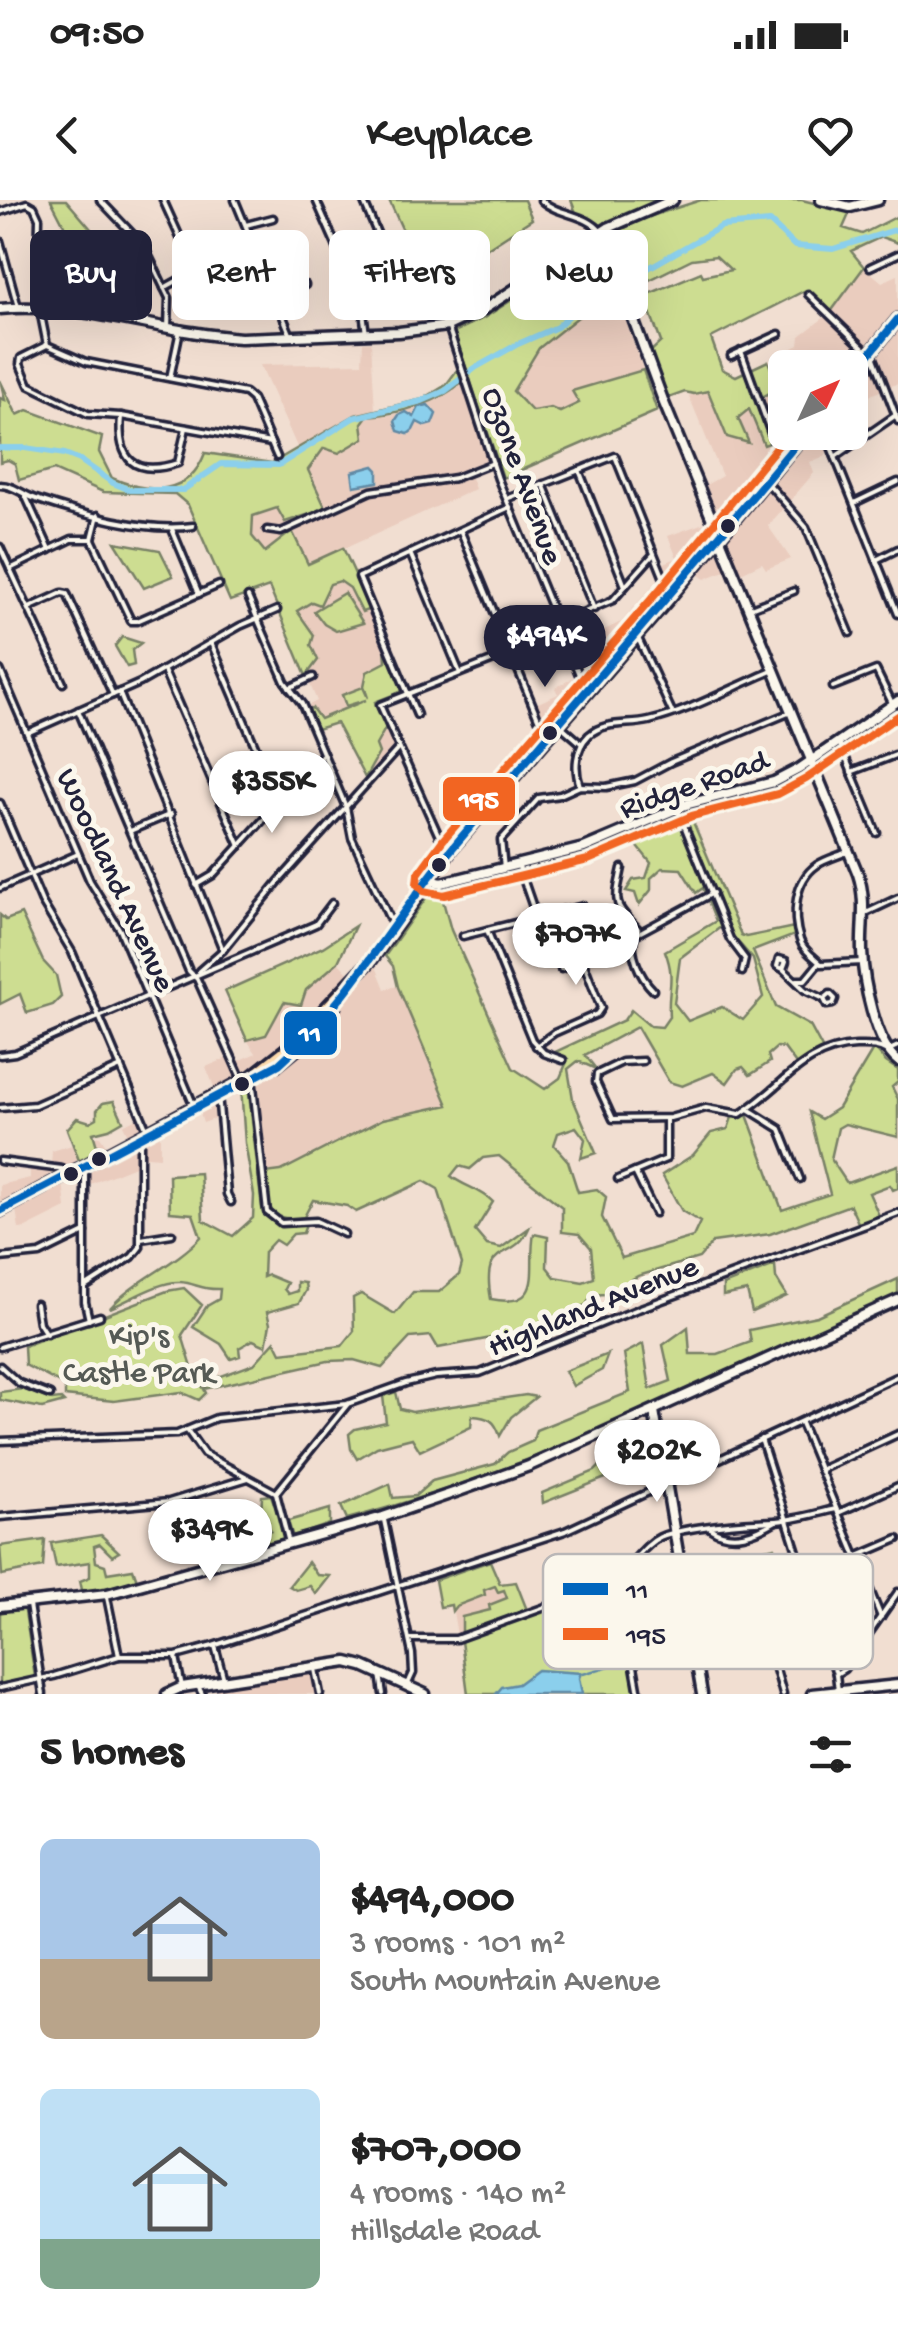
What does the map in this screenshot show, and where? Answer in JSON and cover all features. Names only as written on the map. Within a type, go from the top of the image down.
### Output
[{"type":"main road","points":[[869,354],[898,319]]},
{"type":"main road","points":[[0,1210],[247,1078],[282,1054],[344,991],[447,854],[792,450]]},
{"type":"street","points":[[100,200],[144,246],[170,302],[168,328]]},
{"type":"street","points":[[163,200],[177,230]]},
{"type":"street","points":[[235,200],[248,230]]},
{"type":"street","points":[[316,200],[329,230]]},
{"type":"street","points":[[363,200],[376,230]]},
{"type":"street","points":[[541,200],[554,210],[593,223],[600,230]]},
{"type":"street","points":[[606,230],[673,200]]},
{"type":"street","points":[[821,200],[844,207],[878,200]]},
{"type":"street","points":[[0,212],[25,202],[39,218],[39,230]]},
{"type":"street","points":[[246,225],[273,218]]},
{"type":"street","points":[[0,241],[18,307]]},
{"type":"street","points":[[870,266],[898,254]]},
{"type":"street","points":[[164,288],[172,283]]},
{"type":"street","points":[[118,320],[241,338],[366,334],[448,326],[510,292]]},
{"type":"street","points":[[808,294],[874,358],[897,418],[835,456]]},
{"type":"street","points":[[0,309],[30,307]]},
{"type":"street","points":[[41,320],[47,345]]},
{"type":"street","points":[[285,320],[291,336]]},
{"type":"street","points":[[364,320],[366,334]]},
{"type":"street","points":[[634,320],[718,538],[849,851],[863,892],[863,962],[887,1051]]},
{"type":"street","name":"Ozone Avenue","points":[[448,326],[493,462],[587,694]]},
{"type":"street","points":[[170,378],[180,330]]},
{"type":"street","points":[[731,356],[779,334]]},
{"type":"street","points":[[47,345],[86,362],[247,394],[276,457]]},
{"type":"street","points":[[47,345],[20,360],[32,388],[88,414],[120,416],[271,443]]},
{"type":"street","points":[[740,352],[782,462]]},
{"type":"street","points":[[120,416],[120,444],[128,460],[140,467],[178,463],[186,428]]},
{"type":"street","points":[[832,450],[898,614]]},
{"type":"street","points":[[507,499],[615,456],[671,596]]},
{"type":"street","points":[[267,530],[281,532],[374,490],[455,478],[493,462]]},
{"type":"street","points":[[579,470],[625,586]]},
{"type":"street","points":[[766,481],[806,526],[850,633]]},
{"type":"street","points":[[854,503],[898,482]]},
{"type":"street","points":[[543,484],[594,608]]},
{"type":"street","points":[[0,485],[146,527],[193,526]]},
{"type":"street","points":[[25,494],[50,550]]},
{"type":"street","points":[[417,715],[360,577],[510,507]]},
{"type":"street","points":[[98,515],[92,538],[131,621],[137,622],[219,585]]},
{"type":"street","points":[[172,529],[199,594]]},
{"type":"street","points":[[460,530],[547,740]]},
{"type":"street","points":[[10,569],[74,538],[92,538]]},
{"type":"street","points":[[0,547],[63,682]]},
{"type":"street","points":[[876,560],[898,549]]},
{"type":"street","points":[[410,553],[460,674]]},
{"type":"street","points":[[558,623],[613,600],[654,553]]},
{"type":"street","points":[[748,609],[794,590]]},
{"type":"street","points":[[29,608],[66,593],[171,814],[223,950]]},
{"type":"street","points":[[248,597],[289,688],[301,701],[346,807],[352,838],[394,928]]},
{"type":"street","points":[[26,732],[116,694],[277,610]]},
{"type":"street","points":[[447,854],[380,705],[562,634]]},
{"type":"street","points":[[636,636],[672,712]]},
{"type":"street","points":[[211,643],[279,802]]},
{"type":"street","name":"Woodland Avenue","points":[[0,670],[93,887],[117,924],[194,1106]]},
{"type":"street","points":[[164,670],[240,846]]},
{"type":"street","points":[[580,786],[576,766],[582,744],[593,732],[606,726],[648,722],[774,670]]},
{"type":"street","points":[[833,688],[876,670],[896,703]]},
{"type":"street","points":[[289,688],[313,677]]},
{"type":"street","points":[[0,689],[7,686]]},
{"type":"street","name":"Ridge Road","points":[[429,880],[442,883],[584,848],[676,808],[770,784],[896,703]]},
{"type":"street","points":[[78,710],[194,976],[247,1078],[267,1212],[278,1222],[316,1221],[344,1234]]},
{"type":"street","points":[[504,868],[500,840],[534,801],[580,786],[606,788],[635,781],[791,712]]},
{"type":"street","points":[[560,725],[582,744]]},
{"type":"street","points":[[839,742],[877,833]]},
{"type":"street","points":[[194,976],[223,950],[399,748]]},
{"type":"street","points":[[196,885],[211,877],[323,754]]},
{"type":"street","points":[[851,772],[898,754]]},
{"type":"street","points":[[0,803],[45,908],[69,946],[100,1016],[144,1134],[141,1239],[134,1255],[85,1287]]},
{"type":"street","points":[[676,808],[730,939],[744,959],[742,972]]},
{"type":"street","points":[[130,831],[171,814]]},
{"type":"street","points":[[849,851],[814,868],[796,898],[801,943],[820,963],[830,966],[863,962]]},
{"type":"street","points":[[0,888],[78,854]]},
{"type":"street","points":[[518,864],[536,917]]},
{"type":"street","points":[[622,868],[616,900],[622,913],[639,930]]},
{"type":"street","points":[[653,990],[632,952],[632,940],[639,930],[668,919],[713,893]]},
{"type":"street","points":[[864,914],[898,898]]},
{"type":"street","points":[[0,1055],[12,1054],[316,924],[332,903]]},
{"type":"street","points":[[462,936],[583,906]]},
{"type":"street","points":[[536,1046],[554,1032],[600,1012],[601,1004],[564,910]]},
{"type":"street","points":[[487,930],[536,1046],[563,1060]]},
{"type":"street","points":[[561,970],[582,960]]},
{"type":"street","points":[[805,990],[805,980],[820,963]]},
{"type":"street","points":[[784,969],[805,990],[824,999]]},
{"type":"street","points":[[795,981],[805,980]]},
{"type":"street","points":[[643,1061],[622,1062],[598,1072],[596,1082],[608,1114],[620,1120],[666,1119],[702,1108],[736,1114],[748,1109],[809,1058],[828,1049],[877,1046],[898,1060]]},
{"type":"street","points":[[887,1051],[898,1046]]},
{"type":"street","points":[[0,1108],[35,1105],[121,1067]]},
{"type":"street","points":[[218,1094],[227,1194],[231,1202]]},
{"type":"street","points":[[748,1109],[780,1128],[800,1179]]},
{"type":"street","points":[[618,1179],[667,1157],[666,1119]]},
{"type":"street","points":[[0,1160],[62,1170],[66,1176]]},
{"type":"street","points":[[84,1167],[89,1320]]},
{"type":"street","points":[[635,1172],[655,1213]]},
{"type":"street","name":"Highland Avenue","points":[[0,1441],[150,1437],[186,1430],[216,1418],[347,1404],[436,1376],[480,1373],[638,1309],[898,1213]]},
{"type":"street","points":[[0,1258],[35,1256],[85,1232]]},
{"type":"street","points":[[141,1239],[172,1234]]},
{"type":"street","points":[[0,1606],[107,1594],[383,1517],[529,1466],[898,1300]]},
{"type":"street","points":[[36,1304],[46,1334]]},
{"type":"street","points":[[0,1347],[100,1316]]},
{"type":"street","points":[[0,1366],[20,1383],[50,1396]]},
{"type":"street","points":[[0,1688],[118,1656],[176,1656],[565,1531],[898,1376]]},
{"type":"street","points":[[276,1493],[347,1404]]},
{"type":"street","points":[[654,1411],[678,1554]]},
{"type":"street","points":[[800,1422],[855,1554]]},
{"type":"street","points":[[186,1430],[204,1454],[276,1493],[289,1543]]},
{"type":"street","points":[[820,1470],[898,1434]]},
{"type":"street","points":[[761,1439],[797,1554]]},
{"type":"street","points":[[0,1517],[169,1502],[248,1478]]},
{"type":"street","points":[[641,1554],[654,1541],[674,1533],[837,1511],[898,1486]]},
{"type":"street","points":[[383,1517],[410,1640],[413,1670],[408,1686]]},
{"type":"street","points":[[712,1529],[728,1537],[758,1531],[776,1521]]},
{"type":"street","points":[[863,1554],[898,1539]]},
{"type":"street","points":[[873,1628],[898,1592]]},
{"type":"street","points":[[107,1594],[118,1656]]},
{"type":"street","points":[[873,1598],[881,1617]]},
{"type":"street","points":[[28,1603],[42,1694]]},
{"type":"street","points":[[410,1640],[456,1639],[543,1608]]},
{"type":"street","points":[[214,1645],[224,1680]]},
{"type":"street","points":[[176,1656],[182,1687]]},
{"type":"street","points":[[167,1694],[197,1684],[354,1663],[425,1694]]},
{"type":"street","points":[[314,1667],[320,1694]]},
{"type":"street","points":[[635,1669],[639,1694]]},
{"type":"street","points":[[697,1669],[702,1694]]},
{"type":"street","points":[[776,1669],[783,1694]]},
{"type":"street","points":[[834,1669],[838,1692]]},
{"type":"street","points":[[836,1674],[845,1669]]},
{"type":"street","points":[[380,1674],[383,1694]]},
{"type":"street","points":[[197,1684],[202,1694]]},
{"type":"street","points":[[812,1694],[893,1688]]},
{"type":"shaded area","points":[[864,267],[882,282],[898,275],[898,383],[868,398],[868,350],[789,350],[799,345],[800,336],[830,313]]},
{"type":"shaded area","points":[[574,320],[625,320],[643,370],[573,391],[580,403],[560,413],[551,408],[532,411],[512,390],[539,348]]},
{"type":"shaded area","points":[[363,342],[371,342],[375,410],[298,449],[260,365],[362,363]]},
{"type":"shaded area","points":[[462,382],[488,461],[470,475],[475,489],[306,566],[265,552],[251,536],[253,516],[277,508],[324,448],[367,416],[393,415],[453,391]]},
{"type":"shaded area","points":[[708,391],[737,418],[749,408],[764,444],[757,399],[768,394],[768,450],[828,450],[825,456],[810,462],[814,473],[768,526],[791,559],[766,569],[762,563],[739,574],[727,570],[705,579],[688,568],[608,660],[596,634],[621,622],[659,578],[662,564],[677,558],[668,536],[707,522],[704,486],[722,476],[689,396]]},
{"type":"shaded area","points":[[344,556],[403,690],[375,702],[394,746],[365,780],[334,715],[315,722],[307,706],[317,701],[270,589]]},
{"type":"shaded area","points":[[576,676],[582,691],[547,730],[536,704],[558,694],[555,688]]},
{"type":"shaded area","points":[[338,962],[350,975],[271,1059],[238,1078],[241,1087],[223,1097],[225,1111],[203,1123],[199,1110],[215,1089],[206,1067],[227,1058],[237,1062],[256,1053],[247,1040],[266,1035],[284,1001],[301,1005],[306,990]]},
{"type":"shaded area","points":[[375,964],[385,989],[398,986],[448,1105],[383,1119],[281,1171],[269,1171],[265,1167],[257,1081],[280,1067],[325,1026]]},
{"type":"shaded area","points":[[144,1114],[160,1131],[160,1157],[147,1156],[137,1165],[88,1185],[81,1175],[63,1182],[66,1208],[26,1228],[19,1229],[16,1209],[0,1211],[0,1185],[30,1178],[30,1168],[51,1165],[52,1151],[72,1145],[80,1162],[93,1138],[100,1136],[108,1148],[129,1137],[123,1125]]},
{"type":"shaded area","points":[[490,1561],[500,1584],[516,1582],[527,1610],[457,1635],[452,1606],[440,1607],[435,1580]]},
{"type":"shaded area","points":[[312,1671],[317,1694],[218,1694],[216,1687]]},
{"type":"green space","points":[[51,200],[66,200],[92,230],[66,229]]},
{"type":"green space","points":[[389,200],[524,200],[532,219],[490,246],[490,230],[403,230]]},
{"type":"green space","points":[[571,200],[662,200],[603,226],[576,213]]},
{"type":"green space","points":[[701,200],[802,200],[850,212],[843,228],[862,234],[898,216],[898,243],[881,237],[851,251],[864,267],[830,313],[806,290],[711,338],[722,369],[736,376],[768,361],[768,394],[758,399],[768,424],[768,444],[764,445],[749,409],[738,418],[749,443],[727,437],[708,391],[685,392],[666,399],[649,353],[661,342],[648,307],[648,294],[701,272],[703,276],[731,270],[716,256],[692,259],[648,281],[648,230],[621,230],[642,219]]},
{"type":"green space","points":[[510,301],[510,320],[574,320],[539,348],[513,391],[532,411],[551,408],[560,412],[579,403],[572,391],[643,370],[657,411],[503,478],[454,332],[480,320],[490,320],[490,314]]},
{"type":"green space","points":[[457,370],[464,380],[443,395],[405,410],[367,416],[362,423],[364,438],[339,453],[324,448],[308,470],[326,509],[285,522],[277,508],[253,516],[252,536],[265,552],[292,531],[308,564],[343,548],[371,609],[362,612],[350,588],[340,581],[330,584],[320,605],[312,602],[297,611],[314,635],[311,645],[318,660],[306,676],[269,587],[230,601],[188,505],[175,494],[103,492],[54,470],[19,480],[15,464],[8,460],[0,462],[0,398],[5,400],[0,380],[17,415],[28,410],[102,437],[99,452],[112,478],[140,487],[166,488],[189,477],[205,453],[272,463],[355,415],[423,399],[446,385]]},
{"type":"green space","points":[[115,542],[160,550],[173,576],[144,588]]},
{"type":"green space","points":[[344,593],[363,623],[336,631],[314,611]]},
{"type":"green space","points":[[122,637],[141,643],[132,650],[134,665],[127,667],[115,646]]},
{"type":"green space","points":[[385,647],[403,691],[375,702],[386,727],[376,745],[379,753],[365,778],[336,723],[317,729],[308,709],[312,708],[320,719],[366,700],[346,706],[342,695],[363,687],[368,698],[364,686],[367,672],[386,662]]},
{"type":"green space","points":[[688,810],[741,935],[794,927],[795,935],[753,951],[776,1007],[810,1026],[824,1052],[798,1067],[784,1048],[777,1047],[768,1055],[770,1062],[750,1075],[743,1067],[727,1083],[713,1073],[682,1086],[669,1082],[637,1027],[585,1055],[596,1069],[578,1061],[568,1069],[573,1099],[596,1153],[581,1158],[585,1139],[576,1127],[558,1133],[554,1145],[568,1161],[578,1192],[597,1189],[606,1197],[602,1217],[622,1258],[693,1237],[700,1222],[682,1211],[662,1175],[693,1155],[711,1133],[728,1129],[733,1114],[746,1112],[782,1210],[830,1194],[809,1112],[821,1119],[838,1108],[874,1048],[898,1070],[898,1082],[892,1087],[898,1099],[898,1137],[845,1124],[838,1128],[831,1159],[847,1183],[898,1165],[898,1188],[893,1190],[890,1185],[869,1193],[881,1220],[860,1227],[850,1205],[770,1234],[713,1242],[699,1258],[638,1276],[605,1294],[592,1295],[586,1305],[502,1336],[438,1348],[431,1336],[410,1338],[382,1368],[354,1360],[328,1361],[204,1389],[213,1379],[254,1364],[275,1341],[281,1353],[342,1346],[354,1331],[353,1298],[361,1294],[395,1314],[413,1292],[439,1292],[459,1275],[462,1264],[438,1189],[424,1181],[356,1212],[347,1206],[313,1200],[304,1217],[282,1218],[271,1210],[269,1203],[265,1173],[281,1171],[383,1119],[448,1105],[398,987],[393,966],[385,956],[431,891],[440,890],[451,930],[513,1068],[545,1089],[560,1078],[568,1059],[555,1052],[624,1020],[631,1010],[650,1026],[662,1027],[669,1017],[670,969],[665,951],[716,921],[703,888],[696,893],[681,869],[662,868],[651,878],[651,890],[639,905],[635,893],[626,891],[633,880],[646,878],[651,863],[631,838],[677,819],[722,926],[680,958],[674,1003],[688,1021],[722,1007],[743,1020],[763,997],[753,959],[731,934],[681,813]],"holes":[[[499,1156],[562,1207],[562,1232],[579,1234],[591,1248],[594,1278],[583,1282],[555,1277],[547,1267],[548,1237],[534,1234],[527,1292],[509,1301],[491,1299],[489,1280],[494,1260],[523,1239],[529,1228],[501,1248],[487,1245],[475,1231],[493,1202],[451,1176],[459,1166],[470,1169],[483,1158]]]},
{"type":"green space","points":[[21,914],[43,961],[56,975],[61,997],[53,1005],[27,1013],[20,994],[0,1004],[0,915],[6,920]]},
{"type":"green space","points":[[355,926],[338,962],[306,990],[301,1005],[284,1002],[266,1035],[247,1040],[225,991],[323,947]]},
{"type":"green space","points":[[248,1085],[262,1208],[276,1223],[306,1225],[303,1233],[293,1234],[283,1245],[275,1240],[264,1252],[263,1277],[268,1275],[287,1283],[284,1289],[288,1294],[297,1291],[297,1282],[305,1283],[306,1290],[299,1303],[267,1312],[270,1324],[266,1346],[253,1340],[239,1348],[240,1356],[231,1359],[221,1344],[193,1327],[207,1306],[219,1299],[220,1289],[172,1283],[110,1308],[201,1237],[193,1214],[170,1212],[169,1175],[200,1173],[203,1220],[233,1236],[253,1218],[254,1195],[241,1087]]},
{"type":"green space","points":[[114,1101],[123,1121],[93,1133],[99,1153],[80,1163],[67,1129],[77,1118],[90,1122],[97,1118],[103,1103]]},
{"type":"green space","points":[[775,1265],[776,1278],[787,1296],[752,1312],[747,1291],[723,1296],[723,1285]]},
{"type":"green space","points":[[898,1279],[898,1295],[558,1448],[347,1519],[341,1506],[390,1484],[393,1498],[415,1496],[432,1481],[495,1464],[508,1452],[533,1441],[536,1430],[630,1392],[624,1354],[643,1344],[650,1389],[671,1381],[663,1345],[688,1327],[690,1354],[718,1354],[751,1342],[749,1330],[817,1316]]},
{"type":"green space","name":"Kip's Castle Park","points":[[184,1288],[202,1305],[182,1335],[194,1374],[206,1393],[199,1400],[181,1392],[114,1401],[65,1396],[65,1386],[25,1365],[24,1346]]},
{"type":"green space","points":[[608,1354],[602,1370],[573,1386],[565,1371]]},
{"type":"green space","points":[[23,1389],[64,1402],[42,1408],[0,1400],[0,1392]]},
{"type":"green space","points":[[396,1392],[400,1409],[412,1412],[526,1395],[536,1397],[511,1417],[500,1436],[490,1420],[472,1416],[471,1427],[420,1451],[412,1438],[377,1447],[357,1459],[349,1434],[386,1422],[383,1396]]},
{"type":"green space","points":[[608,1458],[618,1466],[630,1458],[628,1469],[543,1503],[542,1493],[595,1471]]},
{"type":"green space","points":[[271,1495],[287,1538],[240,1552],[245,1537],[271,1530],[261,1519],[262,1496]]},
{"type":"green space","points":[[330,1509],[330,1524],[293,1537],[288,1521]]},
{"type":"green space","points":[[101,1535],[119,1552],[112,1556],[100,1544],[94,1546],[96,1562],[105,1565],[107,1573],[133,1569],[137,1580],[83,1594],[80,1581],[90,1577],[90,1562],[56,1567],[51,1543]]},
{"type":"green space","points":[[45,1540],[43,1567],[2,1575],[0,1546]]},
{"type":"green space","points":[[775,1547],[779,1554],[766,1554],[765,1549]]},
{"type":"green space","points":[[490,1561],[500,1584],[516,1582],[527,1610],[462,1633],[462,1617],[490,1610],[489,1605],[507,1598],[504,1590],[498,1592],[495,1586],[484,1590],[485,1595],[452,1611],[451,1605],[440,1607],[435,1580]]},
{"type":"green space","points":[[308,1562],[317,1575],[330,1576],[316,1594],[310,1586],[296,1590],[289,1586]]},
{"type":"green space","points":[[24,1605],[35,1677],[0,1684],[0,1609]]},
{"type":"green space","points":[[543,1610],[543,1669],[632,1669],[636,1694],[468,1694],[461,1641]]},
{"type":"water","points":[[428,405],[436,414],[432,424],[417,422],[408,434],[398,431],[395,421],[399,415],[406,412],[414,417],[419,407]]},
{"type":"water","points":[[374,466],[378,482],[354,486],[352,472]]},
{"type":"water","points":[[537,1670],[581,1673],[582,1694],[496,1694],[502,1687],[518,1684]]},
{"type":"waterway","points":[[0,448],[65,454],[130,490],[183,490],[221,464],[279,465],[353,418],[422,401],[445,391],[475,368],[557,327],[575,310],[722,226],[770,222],[795,246],[833,249],[898,229]]},
{"type":"waterway","points":[[583,1674],[599,1669]]},
{"type":"transit line","name":"11","points":[[868,356],[898,319]]},
{"type":"transit line","name":"195","points":[[774,450],[661,588],[443,840],[418,874],[417,884],[424,891],[444,895],[588,860],[692,816],[778,794],[898,716]]},
{"type":"transit line","name":"11","points":[[0,1211],[279,1064],[350,986],[455,845],[791,450]]}]
